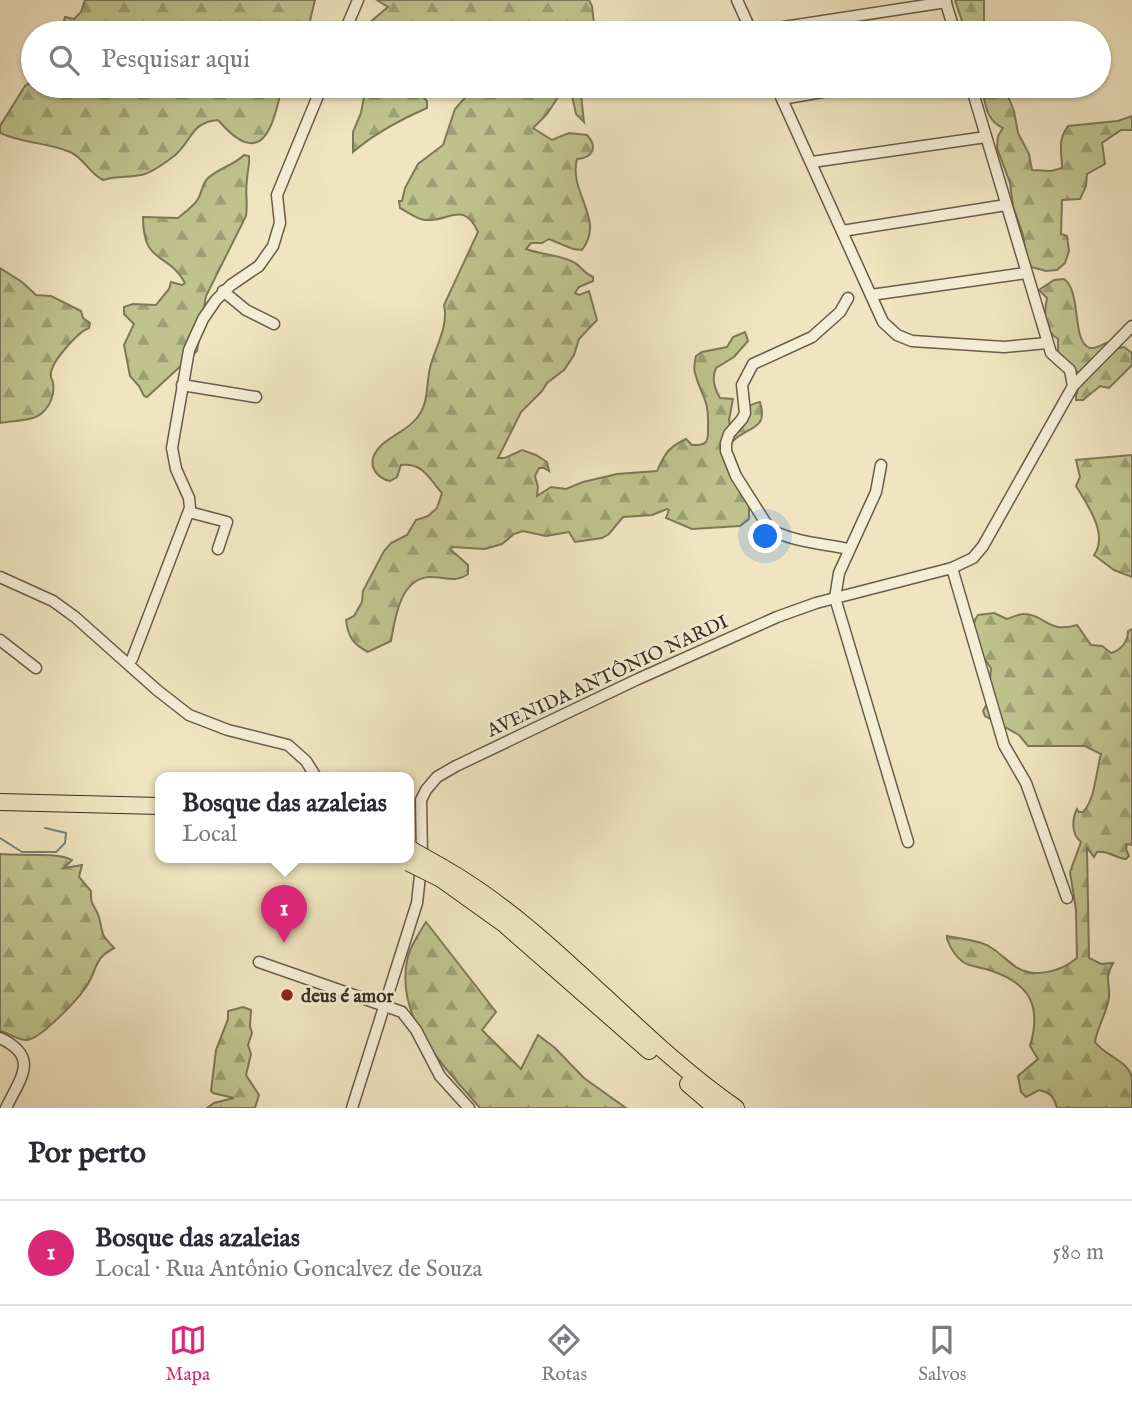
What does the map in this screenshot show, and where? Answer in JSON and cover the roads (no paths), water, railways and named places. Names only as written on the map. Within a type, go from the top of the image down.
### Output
[{"type":"highway","points":[[0,793],[155,795]]},
{"type":"highway","points":[[0,802],[155,806]]},
{"type":"highway","points":[[0,811],[41,804]]},
{"type":"highway","points":[[414,859],[491,897],[687,1070],[736,1108]]},
{"type":"highway","points":[[442,873],[716,1108]]},
{"type":"street","points":[[349,21],[358,0]]},
{"type":"street","points":[[737,0],[746,21]]},
{"type":"street","points":[[824,21],[945,1],[951,21]]},
{"type":"street","points":[[132,659],[189,512],[190,502],[176,469],[173,448],[192,339],[202,319],[223,291],[259,266],[274,246],[279,223],[277,195],[317,98]]},
{"type":"street","points":[[788,98],[782,99],[883,322],[897,335],[912,341],[1003,347],[1047,343]]},
{"type":"street","points":[[975,98],[1047,343],[1051,353],[1072,375],[1073,386]]},
{"type":"street","points":[[812,162],[986,137]]},
{"type":"street","points":[[842,231],[1006,205]]},
{"type":"street","points":[[871,295],[1026,273]]},
{"type":"street","points":[[223,291],[246,310],[274,324]]},
{"type":"street","points":[[848,298],[840,312],[813,337],[752,364],[742,385],[745,412],[729,434],[726,443],[731,466],[769,528],[777,534],[848,549]]},
{"type":"street","points":[[1073,386],[1132,326]]},
{"type":"street","points":[[182,385],[256,397]]},
{"type":"street","name":"AVENIDA ANTÔNIO NARDI","points":[[354,1106],[417,903],[422,857],[421,800],[436,777],[766,622],[816,603],[951,568],[973,558],[991,534],[1073,386]]},
{"type":"street","points":[[881,464],[876,492],[848,549],[839,573],[835,598],[908,842]]},
{"type":"street","points":[[189,512],[227,522],[218,549]]},
{"type":"street","points":[[951,568],[1004,745],[1026,783],[1067,898]]},
{"type":"street","points":[[0,577],[53,601],[189,715],[207,723],[288,745],[306,761],[313,772]]},
{"type":"street","points":[[99,638],[110,640],[154,678],[156,690]]},
{"type":"street","points":[[0,640],[36,668]]},
{"type":"street","points":[[414,816],[421,818]]},
{"type":"street","points":[[259,961],[402,1012],[411,1020],[440,1076],[469,1108]]},
{"type":"street","points":[[0,1038],[17,1047],[25,1063],[4,1106]]},
{"type":"waterway","points":[[0,838],[22,852],[56,852],[65,843],[66,833],[45,828]]},
{"type":"place","name":"Bosque das azaleias","points":[[284,943]]},
{"type":"place","name":"deus é amor","points":[[287,995]]}]
